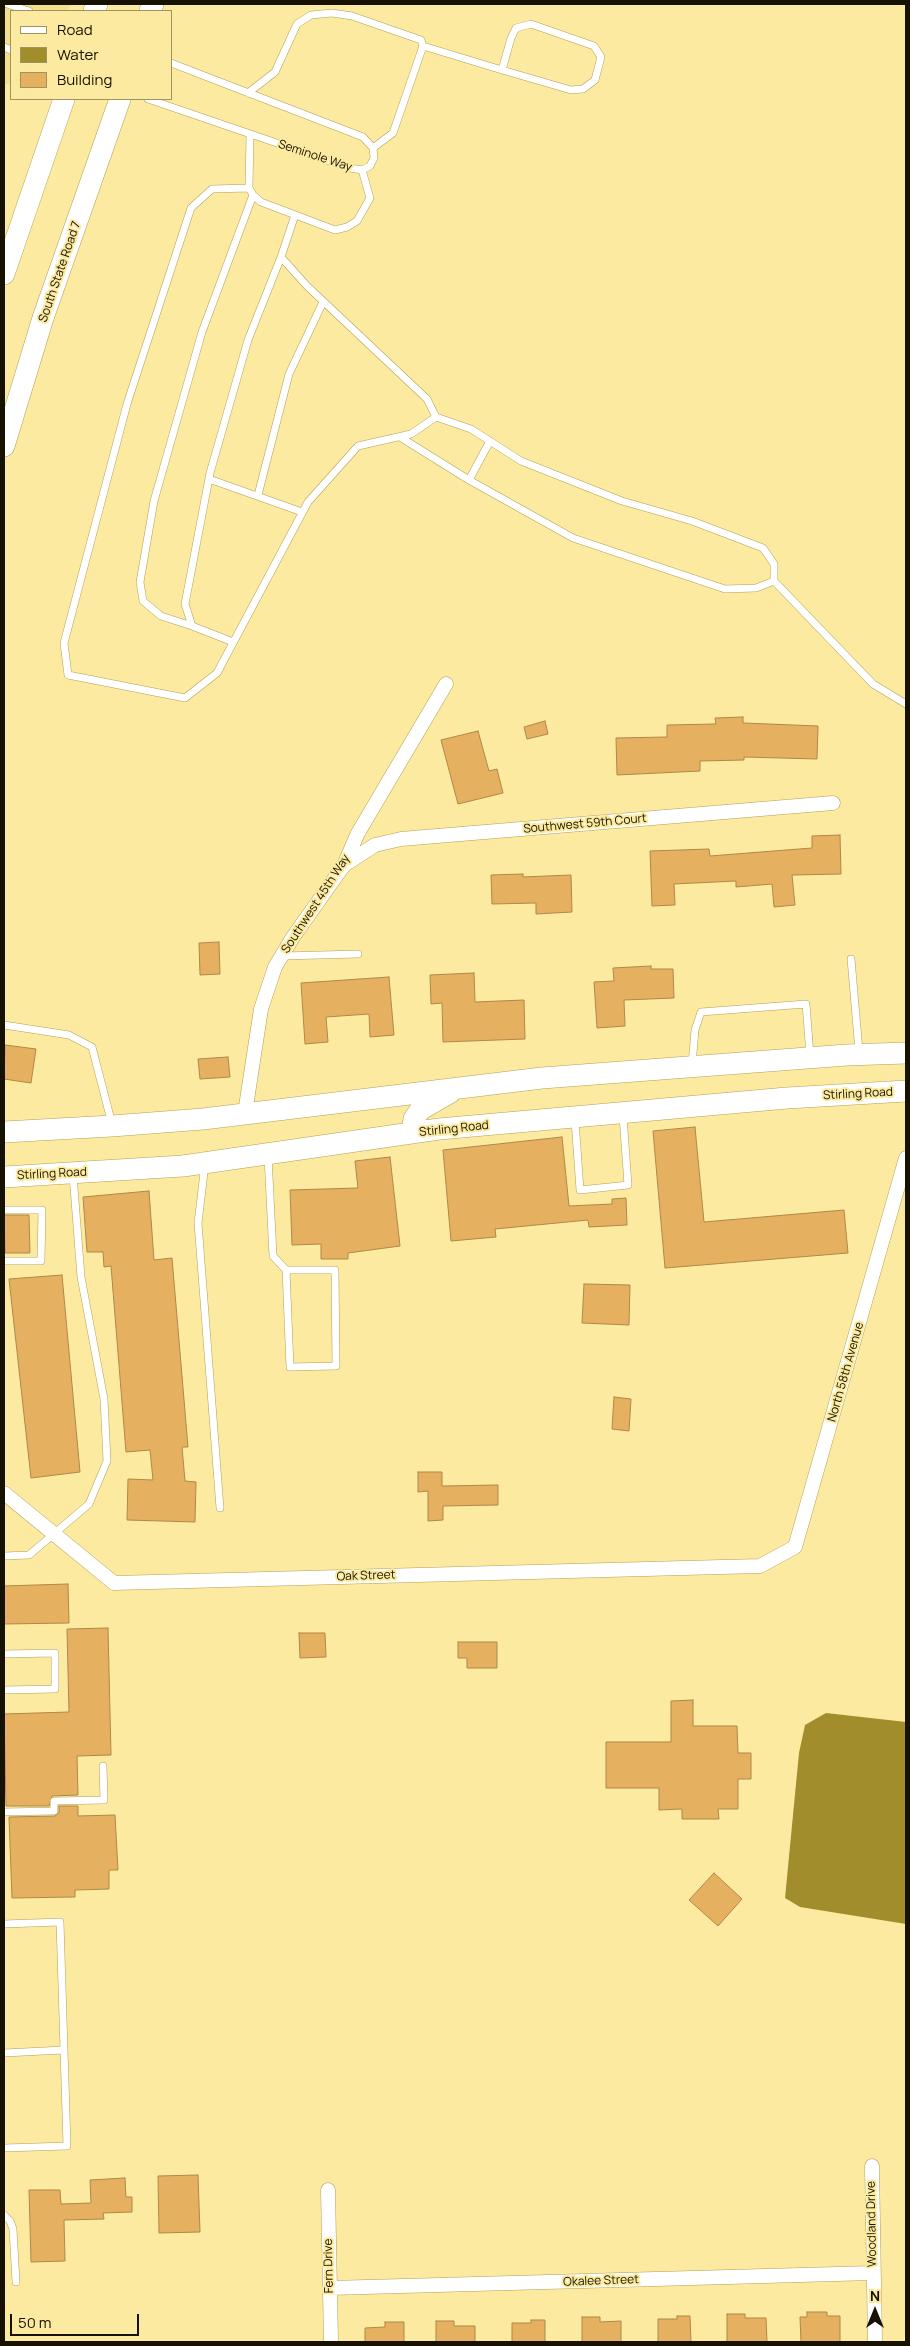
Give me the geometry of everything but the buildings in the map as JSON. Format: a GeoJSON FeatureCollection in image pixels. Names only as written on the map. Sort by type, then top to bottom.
{"type":"FeatureCollection","features":[{"type":"Feature","properties":{"kind":"main road"},"geometry":{"type":"LineString","coordinates":[[4,274],[64,100]]}},
{"type":"Feature","properties":{"kind":"main road","name":"South State Road 7"},"geometry":{"type":"LineString","coordinates":[[4,446],[43,318],[120,100]]}},
{"type":"Feature","properties":{"kind":"main road"},"geometry":{"type":"LineString","coordinates":[[4,1132],[204,1119],[559,1076],[810,1057],[906,1053]]}},
{"type":"Feature","properties":{"kind":"main road"},"geometry":{"type":"LineString","coordinates":[[412,1133],[414,1118],[420,1110],[459,1087]]}},
{"type":"Feature","properties":{"kind":"main road","name":"Stirling Road"},"geometry":{"type":"LineString","coordinates":[[4,1177],[183,1166],[412,1133],[787,1098],[906,1091]]}},
{"type":"Feature","properties":{"kind":"street","name":"Southwest 45th Way"},"geometry":{"type":"LineString","coordinates":[[245,1113],[261,1009],[275,967],[344,865],[358,834],[446,684]]}},
{"type":"Feature","properties":{"kind":"street","name":"Southwest 59th Court"},"geometry":{"type":"LineString","coordinates":[[344,865],[375,845],[401,840],[832,803]]}},
{"type":"Feature","properties":{"kind":"street","name":"North 58th Avenue"},"geometry":{"type":"LineString","coordinates":[[760,1566],[795,1547],[906,1158]]}},
{"type":"Feature","properties":{"kind":"street","name":"Oak Street"},"geometry":{"type":"LineString","coordinates":[[4,1493],[114,1583],[760,1566]]}},
{"type":"Feature","properties":{"kind":"street","name":"Woodland Drive"},"geometry":{"type":"LineString","coordinates":[[872,2166],[875,2342]]}},
{"type":"Feature","properties":{"kind":"street","name":"Fern Drive"},"geometry":{"type":"LineString","coordinates":[[328,2190],[331,2342]]}},
{"type":"Feature","properties":{"kind":"street","name":"Okalee Street"},"geometry":{"type":"LineString","coordinates":[[330,2288],[873,2273]]}},
{"type":"Feature","properties":{"kind":"lane"},"geometry":{"type":"LineString","coordinates":[[7,4],[26,10]]}},
{"type":"Feature","properties":{"kind":"lane"},"geometry":{"type":"LineString","coordinates":[[172,63],[248,93],[362,137],[373,148],[393,133],[423,46],[421,40],[352,16],[332,13],[311,15],[297,24],[275,72],[248,93]]}},
{"type":"Feature","properties":{"kind":"lane"},"geometry":{"type":"LineString","coordinates":[[423,46],[502,70],[572,90],[583,89],[595,80],[601,58],[594,46],[531,24],[516,28],[510,38],[502,70]]}},
{"type":"Feature","properties":{"kind":"lane","name":"Seminole Way"},"geometry":{"type":"LineString","coordinates":[[151,100],[350,168],[362,170],[370,166],[374,158],[373,148]]}},
{"type":"Feature","properties":{"kind":"lane"},"geometry":{"type":"LineString","coordinates":[[233,642],[160,616],[143,601],[140,582],[154,501],[202,332],[251,191],[250,134]]}},
{"type":"Feature","properties":{"kind":"lane"},"geometry":{"type":"LineString","coordinates":[[362,170],[370,198],[357,221],[347,227],[335,230],[260,202],[251,191],[212,189],[191,208],[127,404],[64,643],[68,675],[185,698],[217,673],[308,502],[358,446],[411,434],[436,417]]}},
{"type":"Feature","properties":{"kind":"lane"},"geometry":{"type":"LineString","coordinates":[[192,626],[185,604],[209,479],[248,340],[281,257],[295,215]]}},
{"type":"Feature","properties":{"kind":"lane"},"geometry":{"type":"LineString","coordinates":[[281,257],[323,302],[426,398],[436,417],[472,429],[521,461],[622,501],[692,521],[763,548],[774,564],[774,581],[873,684],[906,704]]}},
{"type":"Feature","properties":{"kind":"lane"},"geometry":{"type":"LineString","coordinates":[[258,495],[289,374],[323,302]]}},
{"type":"Feature","properties":{"kind":"lane"},"geometry":{"type":"LineString","coordinates":[[400,437],[469,480],[573,538],[725,589],[756,588],[774,581]]}},
{"type":"Feature","properties":{"kind":"lane"},"geometry":{"type":"LineString","coordinates":[[469,480],[490,441]]}},
{"type":"Feature","properties":{"kind":"lane"},"geometry":{"type":"LineString","coordinates":[[209,479],[302,512]]}},
{"type":"Feature","properties":{"kind":"lane"},"geometry":{"type":"LineString","coordinates":[[282,956],[358,954]]}},
{"type":"Feature","properties":{"kind":"lane"},"geometry":{"type":"LineString","coordinates":[[851,959],[859,1054]]}},
{"type":"Feature","properties":{"kind":"lane"},"geometry":{"type":"LineString","coordinates":[[692,1066],[695,1030],[701,1012],[806,1004],[810,1057]]}},
{"type":"Feature","properties":{"kind":"lane"},"geometry":{"type":"LineString","coordinates":[[4,1025],[69,1036],[92,1047],[112,1126]]}},
{"type":"Feature","properties":{"kind":"lane"},"geometry":{"type":"LineString","coordinates":[[575,1117],[580,1190],[628,1185],[622,1113]]}},
{"type":"Feature","properties":{"kind":"lane"},"geometry":{"type":"LineString","coordinates":[[268,1153],[273,1256],[286,1270],[290,1367],[336,1366],[335,1270],[286,1270]]}},
{"type":"Feature","properties":{"kind":"lane"},"geometry":{"type":"LineString","coordinates":[[205,1163],[198,1223],[220,1508]]}},
{"type":"Feature","properties":{"kind":"lane"},"geometry":{"type":"LineString","coordinates":[[4,1556],[29,1555],[52,1533],[89,1504],[107,1461],[104,1399],[81,1277],[73,1173]]}},
{"type":"Feature","properties":{"kind":"lane"},"geometry":{"type":"LineString","coordinates":[[4,1210],[42,1210],[41,1261],[4,1262]]}},
{"type":"Feature","properties":{"kind":"lane"},"geometry":{"type":"LineString","coordinates":[[4,1654],[55,1653],[56,1689],[4,1690]]}},
{"type":"Feature","properties":{"kind":"lane"},"geometry":{"type":"LineString","coordinates":[[4,1812],[54,1812],[54,1801],[104,1800],[103,1766]]}},
{"type":"Feature","properties":{"kind":"lane"},"geometry":{"type":"LineString","coordinates":[[4,1924],[60,1922],[67,2146],[4,2148]]}},
{"type":"Feature","properties":{"kind":"lane"},"geometry":{"type":"LineString","coordinates":[[4,2052],[64,2050]]}},
{"type":"Feature","properties":{"kind":"lane"},"geometry":{"type":"LineString","coordinates":[[4,2215],[10,2221],[13,2228],[16,2282]]}},
{"type":"Feature","properties":{"kind":"shaded area"},"geometry":{"type":"Polygon","coordinates":[[[4,4],[70,4],[68,10],[10,10],[10,83],[4,84],[4,4]]]}},
{"type":"Feature","properties":{"kind":"water"},"geometry":{"type":"Polygon","coordinates":[[[826,1713],[906,1722],[906,1924],[800,1907],[785,1898],[799,1753],[805,1725],[826,1713]]]}}]}
